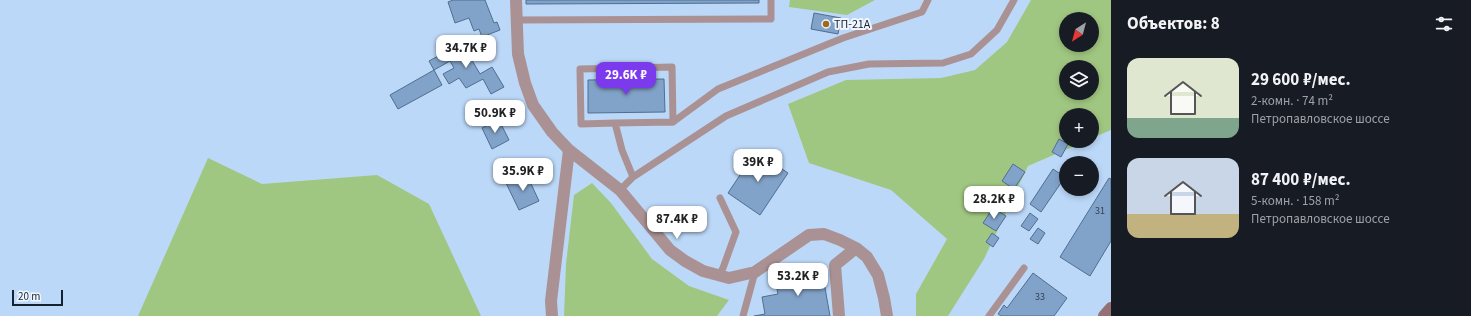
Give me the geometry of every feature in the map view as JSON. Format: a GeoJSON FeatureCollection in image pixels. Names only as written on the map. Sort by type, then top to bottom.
{"type":"FeatureCollection","features":[{"type":"Feature","properties":{"kind":"main road"},"geometry":{"type":"LineString","coordinates":[[1104,316],[1111,308]]}},
{"type":"Feature","properties":{"kind":"street"},"geometry":{"type":"LineString","coordinates":[[516,0],[518,54],[525,83],[533,106],[552,132],[569,150],[620,190],[670,250],[685,261],[703,271],[729,278],[755,272],[809,235],[824,234],[856,248],[868,257],[878,275],[887,316]]}},
{"type":"Feature","properties":{"kind":"street"},"geometry":{"type":"LineString","coordinates":[[552,316],[551,301],[569,150]]}},
{"type":"Feature","properties":{"kind":"street"},"geometry":{"type":"LineString","coordinates":[[839,316],[835,265],[856,248]]}},
{"type":"Feature","properties":{"kind":"lane"},"geometry":{"type":"LineString","coordinates":[[516,20],[771,19],[771,0]]}},
{"type":"Feature","properties":{"kind":"lane"},"geometry":{"type":"LineString","coordinates":[[673,122],[672,67],[580,69],[581,124],[673,122],[718,89],[844,38],[922,12],[928,0]]}},
{"type":"Feature","properties":{"kind":"lane"},"geometry":{"type":"LineString","coordinates":[[620,190],[633,177],[726,116],[828,72],[869,64],[944,63],[971,54],[997,30],[1014,0]]}},
{"type":"Feature","properties":{"kind":"lane"},"geometry":{"type":"LineString","coordinates":[[615,123],[622,150],[633,177]]}},
{"type":"Feature","properties":{"kind":"lane"},"geometry":{"type":"LineString","coordinates":[[719,275],[736,232],[720,198]]}},
{"type":"Feature","properties":{"kind":"lane"},"geometry":{"type":"LineString","coordinates":[[989,316],[1024,268]]}},
{"type":"Feature","properties":{"kind":"lane"},"geometry":{"type":"LineString","coordinates":[[743,316],[755,272]]}},
{"type":"Feature","properties":{"kind":"green space"},"geometry":{"type":"Polygon","coordinates":[[[790,0],[875,0],[847,15],[789,7],[790,0]]]}},
{"type":"Feature","properties":{"kind":"green space"},"geometry":{"type":"Polygon","coordinates":[[[1031,0],[1111,0],[1111,130],[1099,135],[1099,108],[1059,108],[1059,148],[1070,148],[1028,166],[984,259],[948,316],[916,316],[916,294],[947,239],[891,190],[809,163],[788,104],[846,80],[941,78],[975,70],[1007,42],[1031,0]]]}},
{"type":"Feature","properties":{"kind":"green space"},"geometry":{"type":"Polygon","coordinates":[[[208,158],[262,184],[377,175],[429,204],[481,316],[138,316],[208,158]]]}},
{"type":"Feature","properties":{"kind":"green space"},"geometry":{"type":"Polygon","coordinates":[[[592,183],[611,203],[652,259],[689,286],[729,300],[717,316],[564,316],[566,264],[574,195],[592,183]]]}},
{"type":"Feature","properties":{"kind":"building"},"geometry":{"type":"Polygon","coordinates":[[[453,0],[485,0],[494,23],[497,22],[500,30],[482,37],[479,29],[474,31],[469,18],[455,23],[448,2],[453,0]]]}},
{"type":"Feature","properties":{"kind":"building"},"geometry":{"type":"Polygon","coordinates":[[[526,0],[759,0],[759,3],[526,4],[526,0]]]}},
{"type":"Feature","properties":{"kind":"building","name":"ТП-21А"},"geometry":{"type":"Polygon","coordinates":[[[814,13],[841,18],[838,34],[811,29],[814,13]]]}},
{"type":"Feature","properties":{"kind":"building"},"geometry":{"type":"Polygon","coordinates":[[[462,43],[480,74],[492,67],[504,87],[491,94],[483,79],[466,88],[459,78],[449,84],[443,74],[454,68],[450,61],[434,70],[429,61],[462,43]]]}},
{"type":"Feature","properties":{"kind":"building"},"geometry":{"type":"Polygon","coordinates":[[[434,70],[442,85],[398,109],[390,95],[434,70]]]}},
{"type":"Feature","properties":{"kind":"building"},"geometry":{"type":"Polygon","coordinates":[[[664,79],[665,112],[588,113],[588,80],[664,79]]]}},
{"type":"Feature","properties":{"kind":"building"},"geometry":{"type":"Polygon","coordinates":[[[499,120],[509,140],[492,149],[482,128],[499,120]]]}},
{"type":"Feature","properties":{"kind":"building"},"geometry":{"type":"Polygon","coordinates":[[[1059,139],[1059,148],[1066,148],[1062,156],[1052,152],[1059,139]]]}},
{"type":"Feature","properties":{"kind":"building"},"geometry":{"type":"Polygon","coordinates":[[[756,151],[788,173],[760,215],[728,193],[756,151]]]}},
{"type":"Feature","properties":{"kind":"building"},"geometry":{"type":"Polygon","coordinates":[[[1013,164],[1025,172],[1014,189],[1002,181],[1013,164]]]}},
{"type":"Feature","properties":{"kind":"building"},"geometry":{"type":"Polygon","coordinates":[[[1053,169],[1059,173],[1059,186],[1041,212],[1030,204],[1053,169]]]}},
{"type":"Feature","properties":{"kind":"building"},"geometry":{"type":"Polygon","coordinates":[[[526,173],[539,201],[519,210],[506,183],[526,173]]]}},
{"type":"Feature","properties":{"kind":"building"},"geometry":{"type":"Polygon","coordinates":[[[1109,178],[1111,179],[1111,241],[1090,276],[1060,257],[1109,178]]]}},
{"type":"Feature","properties":{"kind":"building"},"geometry":{"type":"Polygon","coordinates":[[[993,208],[1006,216],[996,231],[983,223],[993,208]]]}},
{"type":"Feature","properties":{"kind":"building"},"geometry":{"type":"Polygon","coordinates":[[[1030,213],[1038,219],[1029,231],[1021,226],[1030,213]]]}},
{"type":"Feature","properties":{"kind":"building"},"geometry":{"type":"Polygon","coordinates":[[[1038,228],[1045,233],[1038,244],[1030,239],[1038,228]]]}},
{"type":"Feature","properties":{"kind":"building"},"geometry":{"type":"Polygon","coordinates":[[[992,233],[999,238],[993,247],[986,242],[992,233]]]}},
{"type":"Feature","properties":{"kind":"building"},"geometry":{"type":"Polygon","coordinates":[[[822,271],[830,316],[754,316],[765,314],[762,297],[778,294],[775,279],[822,271]]]}},
{"type":"Feature","properties":{"kind":"building"},"geometry":{"type":"Polygon","coordinates":[[[1033,273],[1067,298],[1054,316],[1001,316],[998,314],[1004,305],[1007,308],[1033,273]]]}},
{"type":"Feature","properties":{"kind":"place","name":"ТП-21А"},"geometry":{"type":"Point","coordinates":[826,24]}}]}
